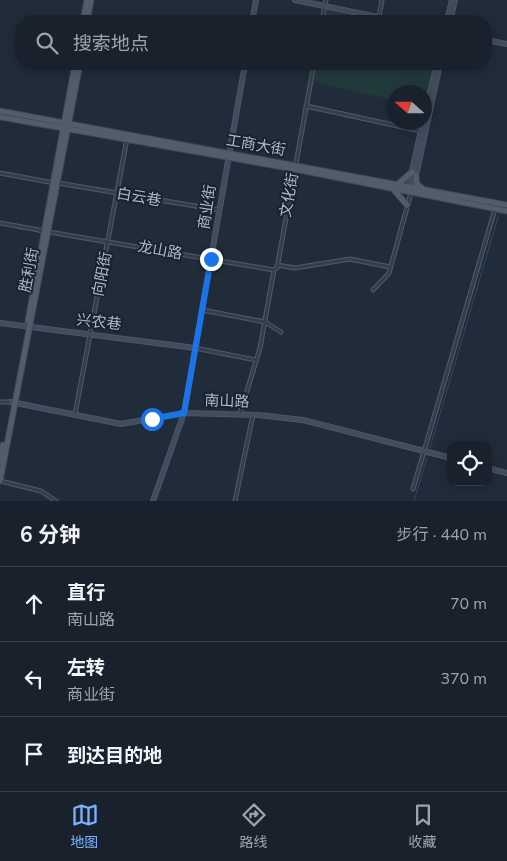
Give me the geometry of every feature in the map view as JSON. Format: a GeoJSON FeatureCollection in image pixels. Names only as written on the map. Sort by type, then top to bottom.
{"type":"FeatureCollection","features":[{"type":"Feature","properties":{"kind":"main road"},"geometry":{"type":"LineString","coordinates":[[85,15],[89,0]]}},
{"type":"Feature","properties":{"kind":"main road"},"geometry":{"type":"LineString","coordinates":[[88,15],[89,0]]}},
{"type":"Feature","properties":{"kind":"main road","name":"胜利街"},"geometry":{"type":"LineString","coordinates":[[0,461],[29,327],[66,129],[74,70]]}},
{"type":"Feature","properties":{"kind":"main road","name":"胜利街"},"geometry":{"type":"LineString","coordinates":[[67,123],[79,70]]}},
{"type":"Feature","properties":{"kind":"main road","name":"工商大街"},"geometry":{"type":"LineString","coordinates":[[0,111],[67,123],[127,137]]}},
{"type":"Feature","properties":{"kind":"main road","name":"工商大街"},"geometry":{"type":"LineString","coordinates":[[0,117],[66,129],[127,137],[397,185],[410,190],[507,211]]}},
{"type":"Feature","properties":{"kind":"main road","name":"工商大街"},"geometry":{"type":"LineString","coordinates":[[294,167],[390,188],[426,191],[507,205]]}},
{"type":"Feature","properties":{"kind":"main road"},"geometry":{"type":"LineString","coordinates":[[397,185],[414,174],[418,186],[426,191]]}},
{"type":"Feature","properties":{"kind":"main road"},"geometry":{"type":"LineString","coordinates":[[390,188],[407,205]]}},
{"type":"Feature","properties":{"kind":"main road","name":"胜利街"},"geometry":{"type":"LineString","coordinates":[[0,481],[13,402]]}},
{"type":"Feature","properties":{"kind":"street"},"geometry":{"type":"LineString","coordinates":[[253,15],[256,0]]}},
{"type":"Feature","properties":{"kind":"street"},"geometry":{"type":"LineString","coordinates":[[295,0],[369,15]]}},
{"type":"Feature","properties":{"kind":"street"},"geometry":{"type":"LineString","coordinates":[[323,15],[326,0]]}},
{"type":"Feature","properties":{"kind":"street"},"geometry":{"type":"LineString","coordinates":[[379,15],[382,0]]}},
{"type":"Feature","properties":{"kind":"street"},"geometry":{"type":"LineString","coordinates":[[449,15],[453,0]]}},
{"type":"Feature","properties":{"kind":"street"},"geometry":{"type":"LineString","coordinates":[[492,41],[507,44]]}},
{"type":"Feature","properties":{"kind":"street","name":"商业街"},"geometry":{"type":"LineString","coordinates":[[153,501],[184,413],[244,70]]}},
{"type":"Feature","properties":{"kind":"street","name":"文化街"},"geometry":{"type":"LineString","coordinates":[[240,414],[265,322],[313,70]]}},
{"type":"Feature","properties":{"kind":"street"},"geometry":{"type":"LineString","coordinates":[[432,87],[436,70]]}},
{"type":"Feature","properties":{"kind":"street"},"geometry":{"type":"LineString","coordinates":[[372,290],[389,273],[407,205],[437,70]]}},
{"type":"Feature","properties":{"kind":"street"},"geometry":{"type":"LineString","coordinates":[[306,106],[387,123]]}},
{"type":"Feature","properties":{"kind":"street"},"geometry":{"type":"LineString","coordinates":[[414,174],[421,130]]}},
{"type":"Feature","properties":{"kind":"street","name":"向阳街"},"geometry":{"type":"LineString","coordinates":[[75,414],[127,137]]}},
{"type":"Feature","properties":{"kind":"street","name":"白云巷"},"geometry":{"type":"LineString","coordinates":[[0,173],[219,210]]}},
{"type":"Feature","properties":{"kind":"street"},"geometry":{"type":"LineString","coordinates":[[413,489],[495,208]]}},
{"type":"Feature","properties":{"kind":"street","name":"龙山路"},"geometry":{"type":"LineString","coordinates":[[0,223],[211,259],[276,268],[295,268],[350,259],[390,267]]}},
{"type":"Feature","properties":{"kind":"street"},"geometry":{"type":"LineString","coordinates":[[202,310],[265,322],[281,332]]}},
{"type":"Feature","properties":{"kind":"street","name":"兴农巷"},"geometry":{"type":"LineString","coordinates":[[0,323],[195,348]]}},
{"type":"Feature","properties":{"kind":"street"},"geometry":{"type":"LineString","coordinates":[[195,348],[256,360]]}},
{"type":"Feature","properties":{"kind":"street","name":"南山路"},"geometry":{"type":"LineString","coordinates":[[0,402],[13,402],[129,424],[184,413],[240,414],[310,422],[447,457]]}},
{"type":"Feature","properties":{"kind":"street"},"geometry":{"type":"LineString","coordinates":[[235,501],[253,415]]}},
{"type":"Feature","properties":{"kind":"street"},"geometry":{"type":"LineString","coordinates":[[492,469],[507,473]]}},
{"type":"Feature","properties":{"kind":"street"},"geometry":{"type":"LineString","coordinates":[[0,481],[41,491],[56,501]]}},
{"type":"Feature","properties":{"kind":"green space"},"geometry":{"type":"Polygon","coordinates":[[[326,10],[351,15],[325,15],[326,10]]]}},
{"type":"Feature","properties":{"kind":"green space"},"geometry":{"type":"Polygon","coordinates":[[[316,70],[433,70],[430,85],[387,85],[387,98],[314,82],[316,70]]]}},
{"type":"Feature","properties":{"kind":"waterway"},"geometry":{"type":"LineString","coordinates":[[430,448],[498,217]]}},
{"type":"Feature","properties":{"kind":"waterway"},"geometry":{"type":"LineString","coordinates":[[414,501],[427,458]]}},
{"type":"Feature","properties":{"kind":"route"},"geometry":{"type":"LineString","coordinates":[[152,419],[184,413],[211,259]]}}]}
